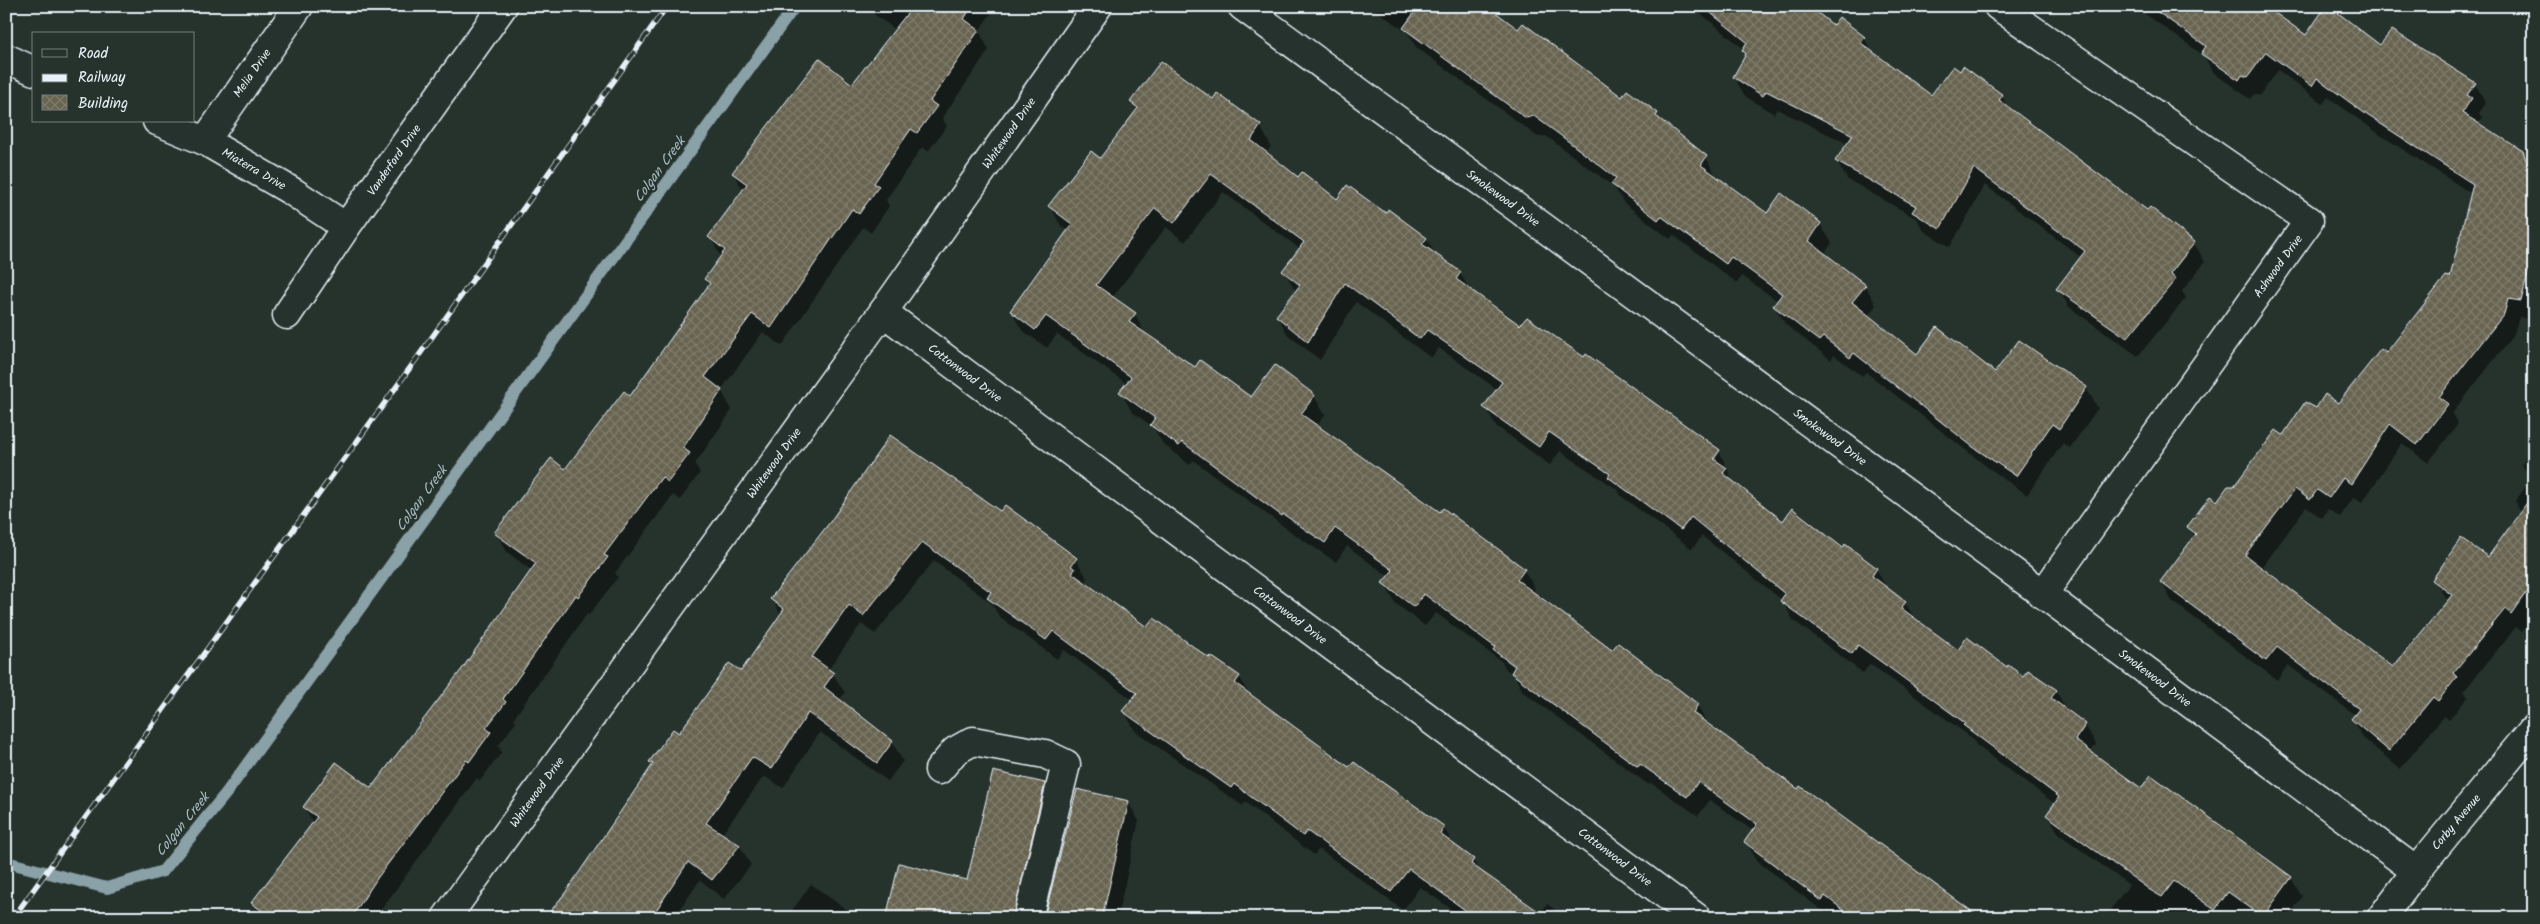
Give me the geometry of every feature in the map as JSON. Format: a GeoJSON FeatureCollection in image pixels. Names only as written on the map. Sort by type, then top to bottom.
{"type":"FeatureCollection","features":[{"type":"Feature","properties":{"kind":"street","name":"Melia Drive"},"geometry":{"type":"LineString","coordinates":[[205,140],[299,6]]}},
{"type":"Feature","properties":{"kind":"street","name":"Vanderford Drive"},"geometry":{"type":"LineString","coordinates":[[286,315],[503,6]]}},
{"type":"Feature","properties":{"kind":"street","name":"Whitewood Drive"},"geometry":{"type":"LineString","coordinates":[[446,918],[883,312],[1098,6]]}},
{"type":"Feature","properties":{"kind":"street","name":"Smokewood Drive"},"geometry":{"type":"LineString","coordinates":[[1242,6],[2043,594],[2416,871]]}},
{"type":"Feature","properties":{"kind":"street","name":"Ashwood Drive"},"geometry":{"type":"LineString","coordinates":[[1998,6],[2309,221],[2043,594]]}},
{"type":"Feature","properties":{"kind":"street"},"geometry":{"type":"LineString","coordinates":[[6,58],[32,70]]}},
{"type":"Feature","properties":{"kind":"street","name":"Miaterra Drive"},"geometry":{"type":"LineString","coordinates":[[159,122],[205,140],[293,192],[346,227]]}},
{"type":"Feature","properties":{"kind":"street","name":"Cottonwood Drive"},"geometry":{"type":"LineString","coordinates":[[883,312],[1697,918]]}},
{"type":"Feature","properties":{"kind":"street","name":"Corby Avenue"},"geometry":{"type":"LineString","coordinates":[[2380,918],[2416,871],[2534,728]]}},
{"type":"Feature","properties":{"kind":"street"},"geometry":{"type":"LineString","coordinates":[[939,770],[955,751],[973,741],[1045,754],[1066,764],[1028,918]]}},
{"type":"Feature","properties":{"kind":"building"},"geometry":{"type":"Polygon","coordinates":[[[913,6],[972,6],[964,19],[979,30],[930,101],[937,106],[917,133],[911,129],[874,183],[879,186],[859,214],[852,209],[771,328],[752,314],[705,377],[722,390],[683,448],[690,453],[668,482],[662,477],[604,555],[608,557],[578,597],[576,595],[503,699],[506,702],[486,728],[491,732],[469,762],[466,760],[378,877],[351,918],[272,918],[251,903],[317,817],[303,807],[336,762],[371,788],[462,669],[536,563],[494,533],[551,458],[565,469],[624,391],[630,396],[710,283],[704,279],[725,250],[708,237],[747,184],[732,173],[819,58],[852,84],[913,6]]]}},
{"type":"Feature","properties":{"kind":"building"},"geometry":{"type":"Polygon","coordinates":[[[1419,6],[1487,6],[1518,29],[1523,23],[1622,97],[1627,90],[1658,113],[1656,116],[1707,156],[1701,165],[1767,213],[1781,193],[1821,223],[1809,241],[1866,285],[1852,302],[1917,354],[1937,327],[1995,372],[2019,340],[2087,387],[2059,429],[2052,424],[2016,476],[1973,447],[1854,353],[1850,358],[1823,337],[1819,341],[1773,306],[1782,294],[1731,257],[1726,264],[1661,216],[1658,220],[1611,184],[1616,178],[1560,135],[1534,116],[1526,118],[1403,28],[1419,6]]]}},
{"type":"Feature","properties":{"kind":"building"},"geometry":{"type":"Polygon","coordinates":[[[1702,6],[1809,6],[1833,25],[1839,17],[1865,37],[1861,43],[1931,95],[1953,66],[1960,71],[1963,66],[2003,95],[1999,100],[2147,210],[2150,207],[2195,242],[2170,274],[2176,279],[2127,338],[2056,289],[2085,251],[1974,168],[1940,229],[1912,212],[1916,206],[1835,161],[1853,135],[1766,91],[1763,96],[1733,77],[1746,54],[1742,50],[1747,42],[1702,6]]]}},
{"type":"Feature","properties":{"kind":"building"},"geometry":{"type":"Polygon","coordinates":[[[2149,6],[2265,6],[2306,35],[2326,6],[2329,6],[2380,45],[2392,30],[2476,83],[2467,95],[2472,98],[2462,113],[2523,151],[2534,183],[2534,250],[2521,301],[2508,299],[2504,314],[2439,397],[2448,404],[2417,445],[2390,424],[2351,484],[2343,478],[2329,498],[2317,490],[2310,500],[2295,489],[2245,555],[2393,667],[2452,595],[2432,580],[2461,538],[2488,557],[2534,493],[2534,581],[2511,614],[2505,609],[2453,673],[2457,677],[2438,701],[2433,697],[2389,751],[2351,719],[2359,709],[2277,647],[2266,661],[2160,582],[2196,534],[2187,527],[2210,496],[2217,501],[2228,486],[2234,486],[2276,430],[2283,435],[2305,402],[2316,408],[2325,394],[2338,403],[2381,349],[2386,353],[2446,276],[2450,277],[2473,184],[2367,115],[2317,78],[2312,86],[2266,52],[2248,77],[2242,75],[2239,80],[2201,54],[2206,46],[2149,6]]]}},
{"type":"Feature","properties":{"kind":"building"},"geometry":{"type":"Polygon","coordinates":[[[1161,61],[1213,99],[1217,93],[1261,125],[1251,140],[1298,177],[1302,172],[1337,199],[1347,185],[1386,213],[1388,209],[1427,238],[1422,244],[1461,272],[1456,279],[1520,325],[1527,317],[1584,357],[1586,354],[1720,450],[1714,459],[1727,468],[1723,473],[1783,521],[1792,508],[1843,548],[1845,544],[1877,568],[1872,576],[1906,602],[1901,608],[1958,650],[1967,637],[2007,667],[2008,665],[2023,676],[2028,670],[2057,690],[2051,698],[2086,724],[2075,740],[2141,788],[2151,775],[2292,877],[2263,917],[2228,892],[2215,910],[2174,881],[2162,897],[2150,890],[2046,815],[2059,797],[1963,725],[1965,723],[1858,645],[1852,654],[1780,601],[1785,594],[1691,517],[1681,530],[1608,477],[1610,474],[1549,432],[1539,447],[1483,407],[1502,382],[1427,330],[1420,339],[1345,283],[1308,342],[1276,316],[1300,285],[1282,271],[1304,242],[1211,174],[1174,223],[1155,208],[1096,285],[1136,313],[1129,322],[1195,367],[1200,360],[1251,397],[1275,365],[1315,395],[1301,414],[1440,512],[1443,508],[1525,569],[1517,580],[1612,650],[1618,643],[1698,704],[1693,713],[1798,789],[1800,786],[1981,918],[1854,918],[1825,896],[1822,901],[1744,842],[1757,824],[1698,782],[1687,797],[1640,764],[1638,767],[1511,673],[1515,666],[1493,650],[1495,647],[1424,594],[1414,607],[1382,583],[1393,570],[1335,528],[1325,543],[1283,514],[1282,516],[1182,442],[1179,446],[1150,425],[1155,418],[1119,392],[1131,377],[1046,316],[1035,330],[1010,311],[1072,224],[1048,206],[1091,151],[1100,158],[1138,108],[1130,102],[1161,61]]]}},
{"type":"Feature","properties":{"kind":"building"},"geometry":{"type":"Polygon","coordinates":[[[890,435],[1000,511],[1005,505],[1077,558],[1071,566],[1075,569],[1072,573],[1147,627],[1154,618],[1209,658],[1211,656],[1240,676],[1235,683],[1349,767],[1354,762],[1445,827],[1440,834],[1474,859],[1471,864],[1548,918],[1476,918],[1409,869],[1391,892],[1307,831],[1303,836],[1234,784],[1231,788],[1122,711],[1137,693],[1053,631],[1046,640],[987,598],[991,592],[922,542],[863,616],[849,605],[812,657],[834,673],[824,687],[893,741],[877,763],[808,713],[772,769],[752,757],[706,823],[740,845],[712,880],[688,862],[651,918],[545,918],[565,893],[653,764],[649,762],[673,729],[679,733],[729,663],[741,671],[784,609],[770,599],[830,522],[890,435]]]}},
{"type":"Feature","properties":{"kind":"building"},"geometry":{"type":"Polygon","coordinates":[[[993,771],[1045,783],[1013,918],[886,918],[899,863],[967,880],[993,771]]]}},
{"type":"Feature","properties":{"kind":"building"},"geometry":{"type":"Polygon","coordinates":[[[1077,789],[1129,801],[1102,918],[1044,918],[1077,789]]]}},
{"type":"Feature","properties":{"kind":"waterway","name":"Colgan Creek"},"geometry":{"type":"LineString","coordinates":[[6,862],[107,888],[163,871],[227,792],[795,6]]}},
{"type":"Feature","properties":{"kind":"railway"},"geometry":{"type":"LineString","coordinates":[[13,918],[420,354],[667,6]]}}]}
